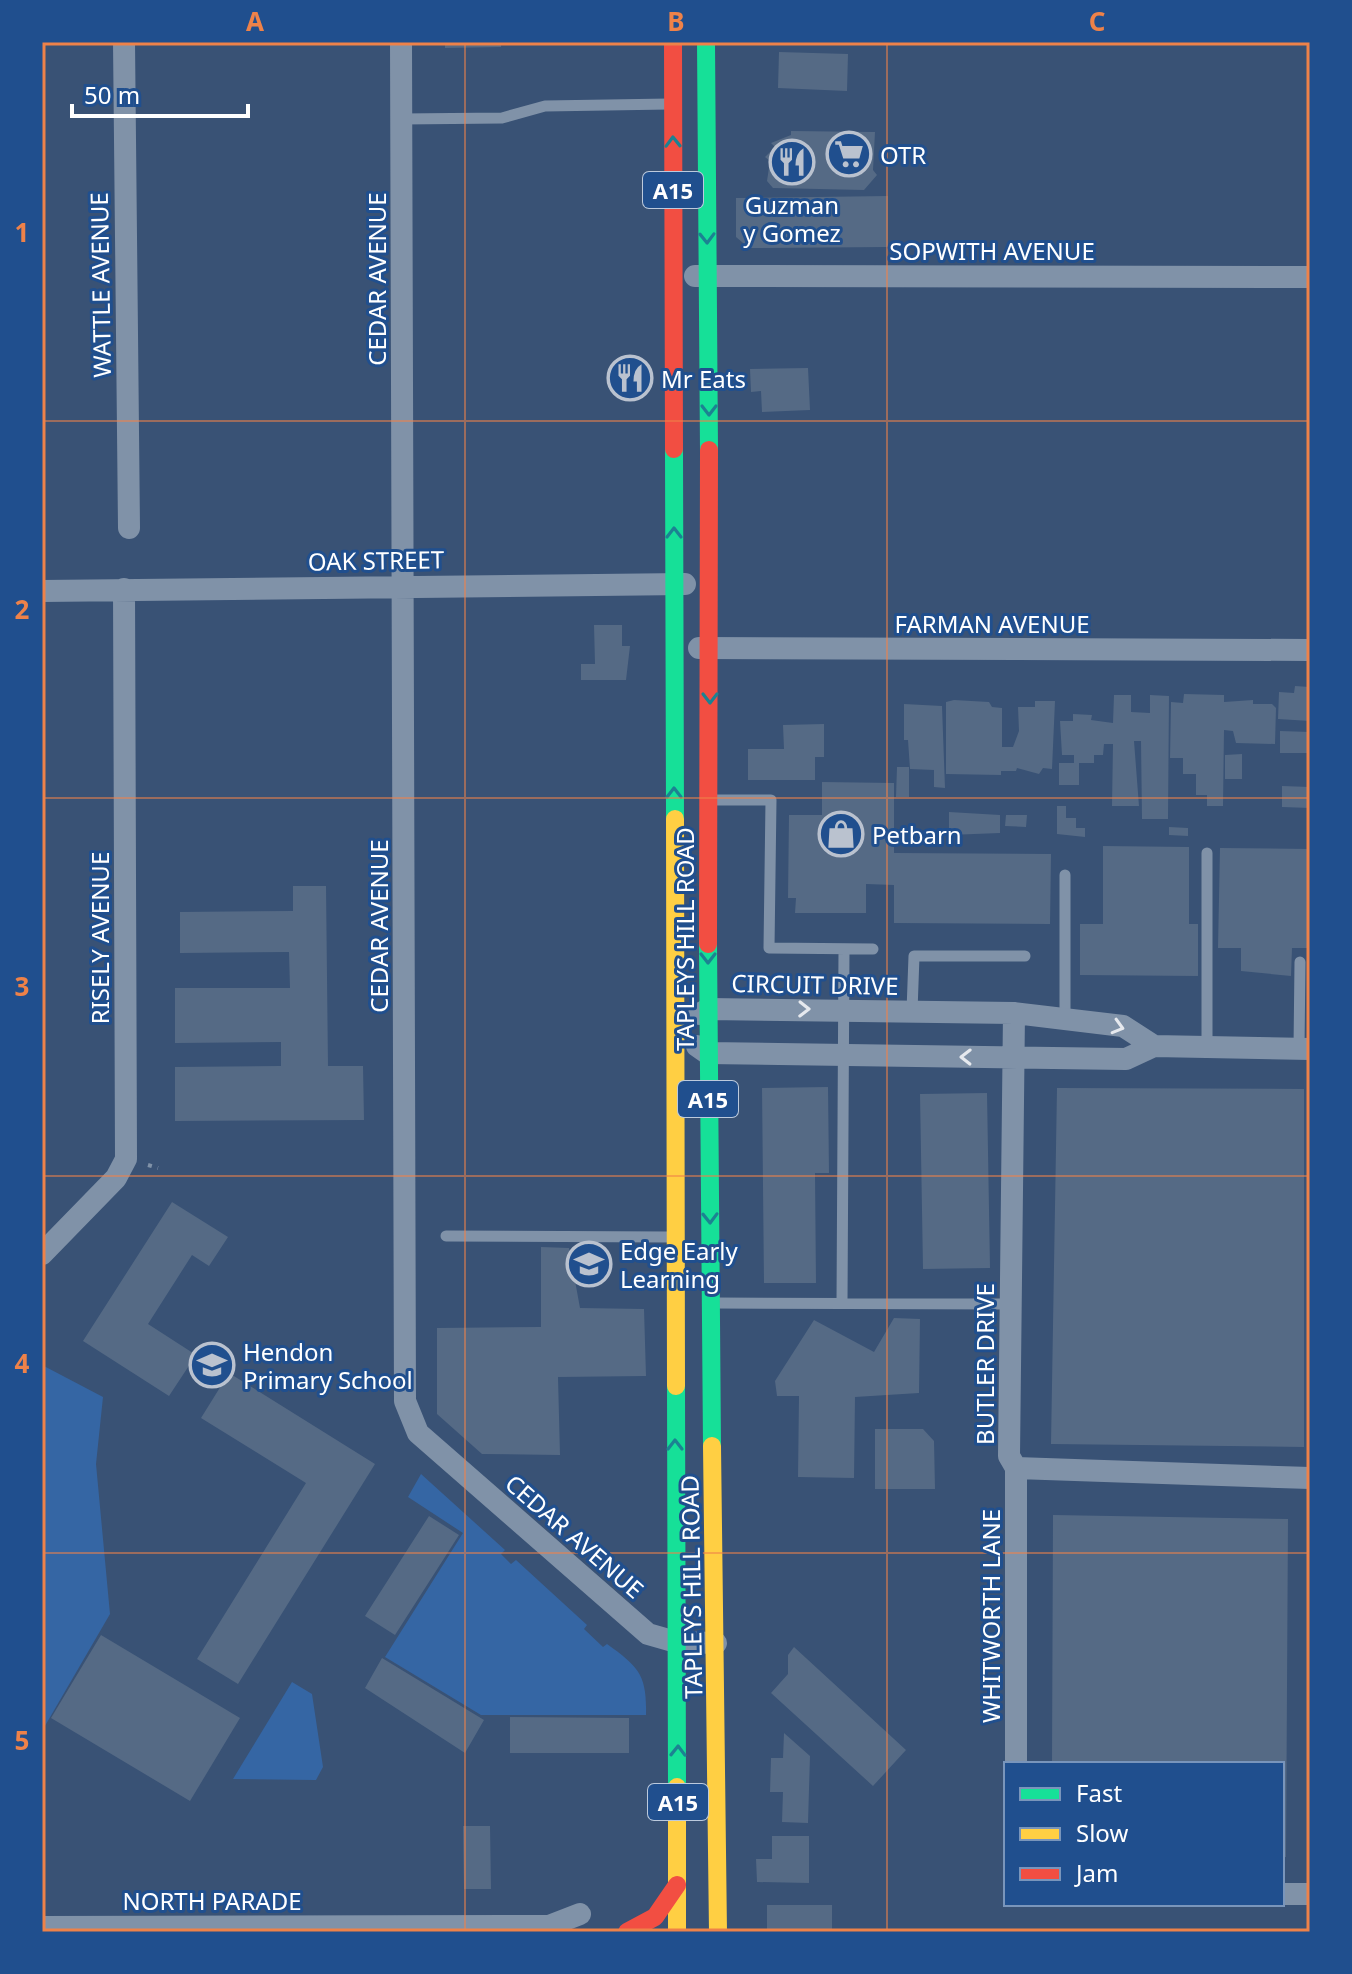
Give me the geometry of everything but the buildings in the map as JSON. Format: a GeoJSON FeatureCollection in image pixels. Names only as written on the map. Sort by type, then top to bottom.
{"type":"FeatureCollection","features":[{"type":"Feature","properties":{"kind":"main road","name":"TAPLEYS HILL ROAD"},"geometry":{"type":"LineString","coordinates":[[673,42],[689,104],[708,276],[710,648],[707,1053],[718,1932]]}},
{"type":"Feature","properties":{"kind":"main road","name":"TAPLEYS HILL ROAD"},"geometry":{"type":"LineString","coordinates":[[677,1932],[674,276],[689,104],[706,42]]}},
{"type":"Feature","properties":{"kind":"main road"},"geometry":{"type":"LineString","coordinates":[[627,1932],[655,1917],[677,1885]]}},
{"type":"Feature","properties":{"kind":"street","name":"WATTLE AVENUE"},"geometry":{"type":"LineString","coordinates":[[124,42],[129,528]]}},
{"type":"Feature","properties":{"kind":"street","name":"CEDAR AVENUE"},"geometry":{"type":"LineString","coordinates":[[401,42],[403,1380],[407,1411],[418,1433],[648,1634],[676,1642],[716,1643]]}},
{"type":"Feature","properties":{"kind":"street","name":"SOPWITH AVENUE"},"geometry":{"type":"LineString","coordinates":[[674,276],[1310,277]]}},
{"type":"Feature","properties":{"kind":"street","name":"OAK STREET"},"geometry":{"type":"LineString","coordinates":[[42,591],[710,584]]}},
{"type":"Feature","properties":{"kind":"street","name":"RISELY AVENUE"},"geometry":{"type":"LineString","coordinates":[[42,1254],[116,1178],[126,1159],[124,589]]}},
{"type":"Feature","properties":{"kind":"street","name":"FARMAN AVENUE"},"geometry":{"type":"LineString","coordinates":[[673,649],[1310,650]]}},
{"type":"Feature","properties":{"kind":"street","name":"CIRCUIT DRIVE"},"geometry":{"type":"LineString","coordinates":[[676,1030],[708,1009],[1014,1013],[1123,1026],[1154,1046]]}},
{"type":"Feature","properties":{"kind":"street","name":"BUTLER DRIVE"},"geometry":{"type":"LineString","coordinates":[[1014,1013],[1009,1456],[1016,1468],[1310,1478]]}},
{"type":"Feature","properties":{"kind":"street"},"geometry":{"type":"LineString","coordinates":[[676,1030],[707,1053]]}},
{"type":"Feature","properties":{"kind":"street","name":"CIRCUIT DRIVE"},"geometry":{"type":"LineString","coordinates":[[707,1053],[1126,1059],[1154,1046],[1304,1048]]}},
{"type":"Feature","properties":{"kind":"street","name":"WHITWORTH LANE"},"geometry":{"type":"LineString","coordinates":[[1016,1468],[1016,1762]]}},
{"type":"Feature","properties":{"kind":"street"},"geometry":{"type":"LineString","coordinates":[[1284,1894],[1310,1894]]}},
{"type":"Feature","properties":{"kind":"street","name":"NORTH PARADE"},"geometry":{"type":"LineString","coordinates":[[42,1927],[385,1929],[549,1926],[580,1914]]}},
{"type":"Feature","properties":{"kind":"lane"},"geometry":{"type":"LineString","coordinates":[[402,119],[502,118],[545,106],[689,104]]}},
{"type":"Feature","properties":{"kind":"lane"},"geometry":{"type":"LineString","coordinates":[[709,800],[771,800],[769,948],[873,949]]}},
{"type":"Feature","properties":{"kind":"lane"},"geometry":{"type":"LineString","coordinates":[[1207,853],[1207,1047]]}},
{"type":"Feature","properties":{"kind":"lane"},"geometry":{"type":"LineString","coordinates":[[1065,875],[1065,1019]]}},
{"type":"Feature","properties":{"kind":"lane"},"geometry":{"type":"LineString","coordinates":[[842,1303],[844,949]]}},
{"type":"Feature","properties":{"kind":"lane"},"geometry":{"type":"LineString","coordinates":[[912,1011],[914,956],[1025,956]]}},
{"type":"Feature","properties":{"kind":"lane"},"geometry":{"type":"LineString","coordinates":[[1300,962],[1304,1048]]}},
{"type":"Feature","properties":{"kind":"lane"},"geometry":{"type":"LineString","coordinates":[[446,1236],[675,1237]]}},
{"type":"Feature","properties":{"kind":"lane"},"geometry":{"type":"LineString","coordinates":[[711,1303],[1011,1304]]}},
{"type":"Feature","properties":{"kind":"shaded area"},"geometry":{"type":"Polygon","coordinates":[[[42,1365],[103,1397],[96,1464],[110,1614],[42,1731],[42,1365]]]}},
{"type":"Feature","properties":{"kind":"shaded area"},"geometry":{"type":"Polygon","coordinates":[[[421,1474],[505,1550],[501,1554],[511,1564],[516,1560],[587,1625],[584,1629],[603,1647],[607,1644],[634,1666],[643,1681],[646,1715],[481,1715],[385,1657],[463,1533],[408,1497],[421,1474]]]}},
{"type":"Feature","properties":{"kind":"shaded area"},"geometry":{"type":"Polygon","coordinates":[[[292,1682],[312,1694],[323,1767],[316,1780],[233,1779],[292,1682]]]}},
{"type":"Feature","properties":{"kind":"traffic: fast"},"geometry":{"type":"LineString","coordinates":[[706,42],[709,450]]}},
{"type":"Feature","properties":{"kind":"traffic: fast"},"geometry":{"type":"LineString","coordinates":[[674,449],[675,819]]}},
{"type":"Feature","properties":{"kind":"traffic: fast"},"geometry":{"type":"LineString","coordinates":[[708,944],[712,1446]]}},
{"type":"Feature","properties":{"kind":"traffic: fast"},"geometry":{"type":"LineString","coordinates":[[676,1386],[677,1787]]}},
{"type":"Feature","properties":{"kind":"traffic: slow"},"geometry":{"type":"LineString","coordinates":[[675,819],[676,1386]]}},
{"type":"Feature","properties":{"kind":"traffic: slow"},"geometry":{"type":"LineString","coordinates":[[712,1446],[718,1932]]}},
{"type":"Feature","properties":{"kind":"traffic: slow"},"geometry":{"type":"LineString","coordinates":[[677,1787],[677,1932]]}},
{"type":"Feature","properties":{"kind":"traffic: jam"},"geometry":{"type":"LineString","coordinates":[[673,42],[674,449]]}},
{"type":"Feature","properties":{"kind":"traffic: jam"},"geometry":{"type":"LineString","coordinates":[[708,944],[709,450]]}},
{"type":"Feature","properties":{"kind":"traffic: jam"},"geometry":{"type":"LineString","coordinates":[[627,1932],[655,1917],[677,1885]]}},
{"type":"Feature","properties":{"kind":"place","name":"OTR"},"geometry":{"type":"Point","coordinates":[849,154]}},
{"type":"Feature","properties":{"kind":"place","name":"Guzman y Gomez"},"geometry":{"type":"Point","coordinates":[792,162]}},
{"type":"Feature","properties":{"kind":"place","name":"Mr Eats"},"geometry":{"type":"Point","coordinates":[630,378]}},
{"type":"Feature","properties":{"kind":"place","name":"Petbarn"},"geometry":{"type":"Point","coordinates":[841,834]}},
{"type":"Feature","properties":{"kind":"place","name":"Edge Early Learning"},"geometry":{"type":"Point","coordinates":[589,1264]}},
{"type":"Feature","properties":{"kind":"place","name":"Hendon Primary School"},"geometry":{"type":"Point","coordinates":[212,1365]}}]}
